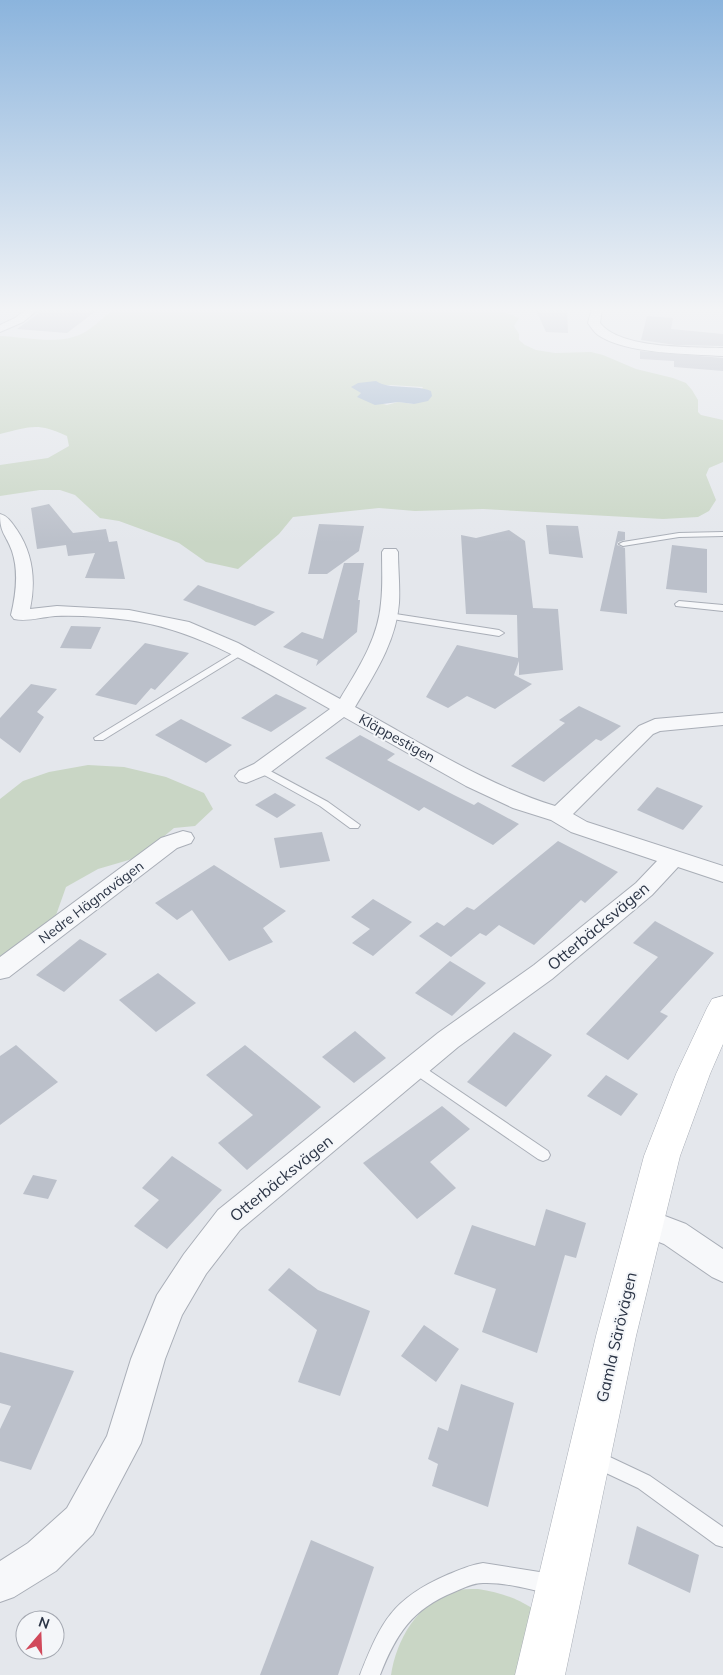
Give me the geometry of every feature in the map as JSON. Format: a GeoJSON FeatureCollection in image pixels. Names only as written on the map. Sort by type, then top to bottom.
{"type":"FeatureCollection","features":[{"type":"Feature","properties":{"kind":"street","name":"Kläppestigen"},"geometry":{"type":"LineString","coordinates":[[0,519],[17,542],[21,552],[26,590],[20,615],[57,612],[129,615],[183,626],[240,652],[474,781],[521,803],[559,815],[579,827],[723,874]]}},
{"type":"Feature","properties":{"kind":"street"},"geometry":{"type":"LineString","coordinates":[[254,772],[344,708],[379,647],[389,616],[390,552]]}},
{"type":"Feature","properties":{"kind":"street"},"geometry":{"type":"LineString","coordinates":[[559,815],[646,730],[655,725],[723,719]]}},
{"type":"Feature","properties":{"kind":"street","name":"Nedre Hägnavägen"},"geometry":{"type":"LineString","coordinates":[[0,970],[169,843],[183,838]]}},
{"type":"Feature","properties":{"kind":"street","name":"Otterbäcksvägen"},"geometry":{"type":"LineString","coordinates":[[0,1583],[42,1557],[80,1521],[123,1443],[148,1359],[169,1306],[215,1236],[243,1207],[360,1114],[448,1040],[543,972],[644,888],[674,857]]}},
{"type":"Feature","properties":{"kind":"street","name":"Gamla Särövägen"},"geometry":{"type":"LineString","coordinates":[[540,1675],[644,1222],[662,1156],[693,1074],[723,1008]]}},
{"type":"Feature","properties":{"kind":"street"},"geometry":{"type":"LineString","coordinates":[[644,1222],[675,1234],[723,1267]]}},
{"type":"Feature","properties":{"kind":"lane"},"geometry":{"type":"LineString","coordinates":[[622,544],[679,535],[723,534]]}},
{"type":"Feature","properties":{"kind":"lane"},"geometry":{"type":"LineString","coordinates":[[679,604],[723,608]]}},
{"type":"Feature","properties":{"kind":"lane"},"geometry":{"type":"LineString","coordinates":[[389,616],[499,633]]}},
{"type":"Feature","properties":{"kind":"lane"},"geometry":{"type":"LineString","coordinates":[[99,738],[240,652]]}},
{"type":"Feature","properties":{"kind":"lane"},"geometry":{"type":"LineString","coordinates":[[254,772],[324,804],[354,825]]}},
{"type":"Feature","properties":{"kind":"lane"},"geometry":{"type":"LineString","coordinates":[[415,1067],[543,1155]]}},
{"type":"Feature","properties":{"kind":"lane"},"geometry":{"type":"LineString","coordinates":[[589,1456],[644,1482],[723,1538]]}},
{"type":"Feature","properties":{"kind":"lane"},"geometry":{"type":"LineString","coordinates":[[370,1675],[385,1640],[401,1614],[417,1599],[432,1590],[485,1572],[561,1586]]}},
{"type":"Feature","properties":{"kind":"green space"},"geometry":{"type":"Polygon","coordinates":[[[0,386],[383,386],[359,390],[361,393],[358,397],[387,405],[398,402],[414,404],[423,387],[409,386],[689,386],[698,400],[698,412],[701,415],[723,420],[723,462],[709,468],[706,475],[716,500],[709,511],[698,517],[663,519],[483,509],[415,511],[379,508],[293,517],[279,534],[238,569],[206,562],[179,543],[119,521],[100,518],[75,495],[60,490],[40,490],[0,496],[0,465],[48,458],[69,446],[67,436],[40,427],[0,434],[0,386]]]}},
{"type":"Feature","properties":{"kind":"green space"},"geometry":{"type":"Polygon","coordinates":[[[88,765],[124,767],[166,777],[204,793],[213,809],[195,826],[174,828],[139,857],[98,869],[66,887],[55,918],[0,958],[0,799],[23,781],[49,772],[88,765]]]}},
{"type":"Feature","properties":{"kind":"green space"},"geometry":{"type":"Polygon","coordinates":[[[463,1589],[478,1589],[506,1595],[532,1608],[515,1675],[391,1675],[398,1649],[404,1636],[420,1613],[441,1596],[463,1589]]]}},
{"type":"Feature","properties":{"kind":"water"},"geometry":{"type":"Polygon","coordinates":[[[399,386],[417,388],[431,391],[432,396],[428,401],[414,404],[398,402],[375,405],[357,397],[361,393],[351,387],[399,386]]]}},
{"type":"Feature","properties":{"kind":"building"},"geometry":{"type":"Polygon","coordinates":[[[49,504],[73,533],[106,529],[109,542],[117,541],[125,579],[85,578],[95,553],[68,556],[66,545],[37,549],[31,508],[49,504]]]}},
{"type":"Feature","properties":{"kind":"building"},"geometry":{"type":"Polygon","coordinates":[[[319,524],[364,526],[359,551],[327,574],[308,574],[319,524]]]}},
{"type":"Feature","properties":{"kind":"building"},"geometry":{"type":"Polygon","coordinates":[[[546,525],[578,526],[583,558],[549,554],[546,525]]]}},
{"type":"Feature","properties":{"kind":"building"},"geometry":{"type":"Polygon","coordinates":[[[509,530],[525,541],[533,608],[558,609],[563,670],[519,675],[519,661],[514,675],[532,684],[495,709],[467,696],[448,708],[426,697],[457,645],[518,658],[517,615],[466,614],[461,535],[476,538],[509,530]]]}},
{"type":"Feature","properties":{"kind":"building"},"geometry":{"type":"Polygon","coordinates":[[[618,531],[625,532],[625,540],[618,542],[617,545],[625,548],[627,614],[600,611],[618,531]]]}},
{"type":"Feature","properties":{"kind":"building"},"geometry":{"type":"Polygon","coordinates":[[[672,545],[707,549],[707,593],[666,589],[672,545]]]}},
{"type":"Feature","properties":{"kind":"building"},"geometry":{"type":"Polygon","coordinates":[[[344,563],[364,563],[358,600],[360,600],[357,632],[316,666],[318,660],[283,647],[302,632],[323,639],[344,563]]]}},
{"type":"Feature","properties":{"kind":"building"},"geometry":{"type":"Polygon","coordinates":[[[198,585],[275,612],[255,626],[183,600],[198,585]]]}},
{"type":"Feature","properties":{"kind":"building"},"geometry":{"type":"Polygon","coordinates":[[[71,626],[101,627],[91,649],[60,648],[71,626]]]}},
{"type":"Feature","properties":{"kind":"building"},"geometry":{"type":"Polygon","coordinates":[[[145,643],[189,653],[155,690],[151,688],[136,705],[95,695],[145,643]]]}},
{"type":"Feature","properties":{"kind":"building"},"geometry":{"type":"Polygon","coordinates":[[[31,684],[57,689],[37,712],[44,717],[20,753],[0,738],[0,718],[31,684]]]}},
{"type":"Feature","properties":{"kind":"building"},"geometry":{"type":"Polygon","coordinates":[[[276,694],[307,708],[271,732],[241,718],[276,694]]]}},
{"type":"Feature","properties":{"kind":"building"},"geometry":{"type":"Polygon","coordinates":[[[579,706],[621,726],[601,741],[596,739],[544,782],[511,766],[565,723],[559,720],[579,706]]]}},
{"type":"Feature","properties":{"kind":"building"},"geometry":{"type":"Polygon","coordinates":[[[181,719],[232,745],[206,763],[155,735],[181,719]]]}},
{"type":"Feature","properties":{"kind":"building"},"geometry":{"type":"Polygon","coordinates":[[[360,735],[395,754],[387,760],[474,805],[478,802],[519,824],[493,845],[424,807],[419,811],[325,758],[360,735]]]}},
{"type":"Feature","properties":{"kind":"building"},"geometry":{"type":"Polygon","coordinates":[[[657,787],[703,806],[683,830],[637,810],[657,787]]]}},
{"type":"Feature","properties":{"kind":"building"},"geometry":{"type":"Polygon","coordinates":[[[275,793],[296,805],[277,818],[255,805],[275,793]]]}},
{"type":"Feature","properties":{"kind":"building"},"geometry":{"type":"Polygon","coordinates":[[[322,832],[330,861],[280,868],[274,838],[322,832]]]}},
{"type":"Feature","properties":{"kind":"building"},"geometry":{"type":"Polygon","coordinates":[[[558,841],[618,872],[585,903],[581,900],[534,945],[499,925],[486,936],[480,933],[451,957],[419,936],[437,922],[444,926],[467,907],[474,910],[558,841]]]}},
{"type":"Feature","properties":{"kind":"building"},"geometry":{"type":"Polygon","coordinates":[[[214,865],[286,911],[263,928],[273,942],[229,961],[192,910],[177,920],[155,903],[214,865]]]}},
{"type":"Feature","properties":{"kind":"building"},"geometry":{"type":"Polygon","coordinates":[[[373,899],[412,922],[373,956],[352,943],[370,929],[351,917],[373,899]]]}},
{"type":"Feature","properties":{"kind":"building"},"geometry":{"type":"Polygon","coordinates":[[[655,921],[714,953],[660,1012],[668,1016],[628,1060],[586,1034],[658,957],[633,943],[655,921]]]}},
{"type":"Feature","properties":{"kind":"building"},"geometry":{"type":"Polygon","coordinates":[[[80,939],[107,954],[64,992],[36,975],[80,939]]]}},
{"type":"Feature","properties":{"kind":"building"},"geometry":{"type":"Polygon","coordinates":[[[450,961],[486,983],[452,1016],[415,993],[450,961]]]}},
{"type":"Feature","properties":{"kind":"building"},"geometry":{"type":"Polygon","coordinates":[[[158,973],[196,1003],[156,1032],[119,1000],[158,973]]]}},
{"type":"Feature","properties":{"kind":"building"},"geometry":{"type":"Polygon","coordinates":[[[355,1031],[386,1058],[354,1083],[322,1057],[355,1031]]]}},
{"type":"Feature","properties":{"kind":"building"},"geometry":{"type":"Polygon","coordinates":[[[514,1032],[552,1055],[506,1107],[467,1082],[514,1032]]]}},
{"type":"Feature","properties":{"kind":"building"},"geometry":{"type":"Polygon","coordinates":[[[16,1045],[58,1082],[0,1125],[0,1056],[16,1045]]]}},
{"type":"Feature","properties":{"kind":"building"},"geometry":{"type":"Polygon","coordinates":[[[245,1045],[321,1107],[247,1170],[218,1143],[253,1115],[206,1075],[245,1045]]]}},
{"type":"Feature","properties":{"kind":"building"},"geometry":{"type":"Polygon","coordinates":[[[606,1075],[638,1094],[621,1116],[587,1096],[606,1075]]]}},
{"type":"Feature","properties":{"kind":"building"},"geometry":{"type":"Polygon","coordinates":[[[442,1106],[470,1129],[430,1162],[456,1188],[417,1219],[363,1163],[442,1106]]]}},
{"type":"Feature","properties":{"kind":"building"},"geometry":{"type":"Polygon","coordinates":[[[172,1156],[222,1190],[167,1249],[134,1226],[159,1200],[142,1188],[172,1156]]]}},
{"type":"Feature","properties":{"kind":"building"},"geometry":{"type":"Polygon","coordinates":[[[33,1175],[57,1180],[48,1199],[23,1194],[33,1175]]]}},
{"type":"Feature","properties":{"kind":"building"},"geometry":{"type":"Polygon","coordinates":[[[546,1209],[586,1223],[576,1258],[565,1255],[537,1353],[482,1332],[496,1289],[454,1274],[472,1225],[535,1246],[546,1209]]]}},
{"type":"Feature","properties":{"kind":"building"},"geometry":{"type":"Polygon","coordinates":[[[289,1268],[318,1290],[370,1311],[340,1396],[298,1382],[317,1330],[268,1290],[289,1268]]]}},
{"type":"Feature","properties":{"kind":"building"},"geometry":{"type":"Polygon","coordinates":[[[424,1325],[459,1349],[436,1382],[401,1356],[424,1325]]]}},
{"type":"Feature","properties":{"kind":"building"},"geometry":{"type":"Polygon","coordinates":[[[0,1352],[74,1371],[31,1470],[0,1461],[0,1429],[11,1406],[0,1403],[0,1352]]]}},
{"type":"Feature","properties":{"kind":"building"},"geometry":{"type":"Polygon","coordinates":[[[461,1384],[514,1403],[488,1507],[432,1486],[438,1464],[428,1459],[438,1427],[448,1431],[461,1384]]]}},
{"type":"Feature","properties":{"kind":"building"},"geometry":{"type":"Polygon","coordinates":[[[637,1526],[699,1555],[690,1593],[628,1564],[637,1526]]]}},
{"type":"Feature","properties":{"kind":"building"},"geometry":{"type":"Polygon","coordinates":[[[311,1540],[374,1567],[338,1675],[260,1675],[311,1540]]]}}]}
